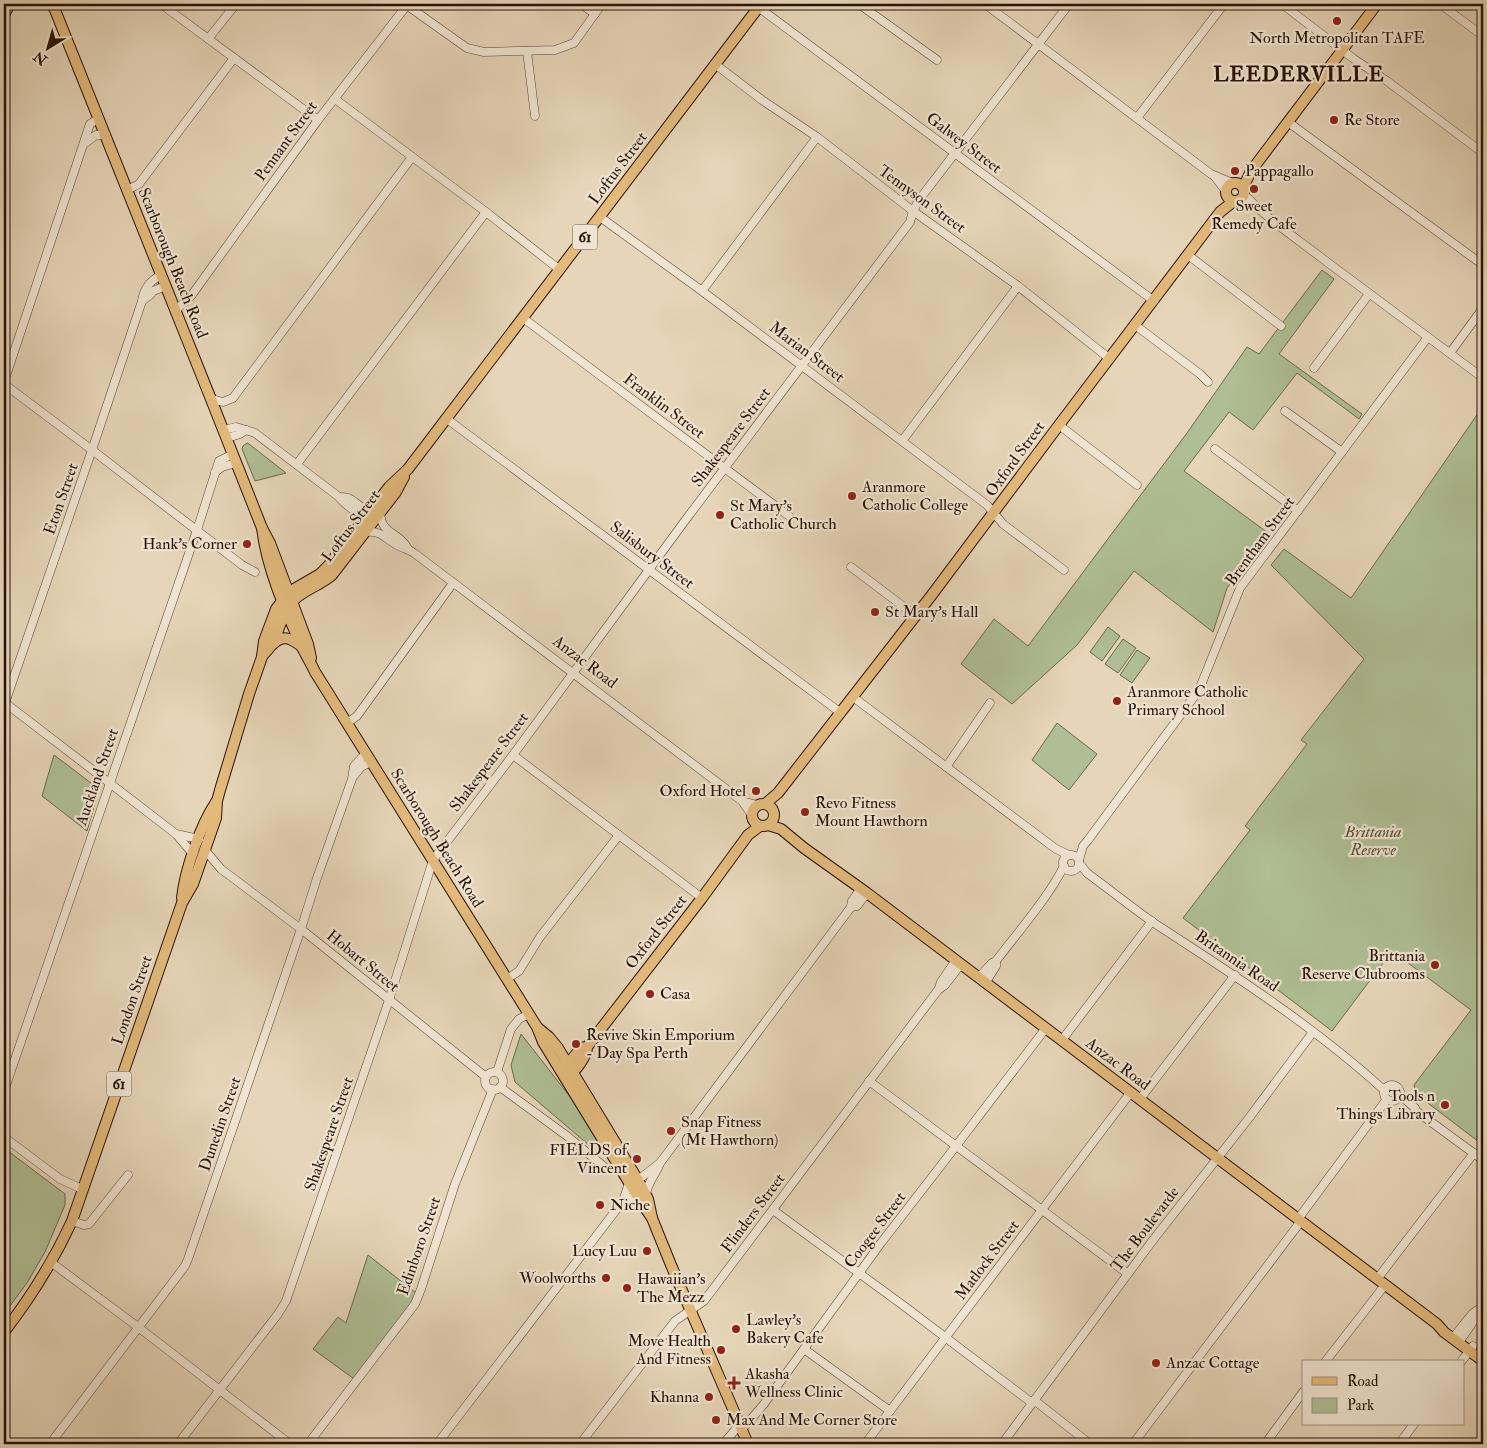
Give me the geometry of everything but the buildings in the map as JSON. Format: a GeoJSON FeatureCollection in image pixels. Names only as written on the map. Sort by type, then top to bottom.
{"type":"FeatureCollection","features":[{"type":"Feature","properties":{"kind":"highway"},"geometry":{"type":"LineString","coordinates":[[4,14],[9,4]]}},
{"type":"Feature","properties":{"kind":"main road"},"geometry":{"type":"LineString","coordinates":[[1234,192],[1378,4]]}},
{"type":"Feature","properties":{"kind":"main road","name":"Loftus Street"},"geometry":{"type":"LineString","coordinates":[[287,601],[325,582],[332,575],[377,510],[396,492],[408,469],[760,5]]}},
{"type":"Feature","properties":{"kind":"main road","name":"Scarborough Beach Road"},"geometry":{"type":"LineString","coordinates":[[53,6],[212,399],[262,528],[270,543],[301,646],[537,1027],[543,1042],[566,1071],[634,1181],[652,1218],[748,1444]]}},
{"type":"Feature","properties":{"kind":"main road","name":"Oxford Street"},"geometry":{"type":"LineString","coordinates":[[566,1071],[587,1052],[587,1047],[994,513],[1234,192]]}},
{"type":"Feature","properties":{"kind":"main road","name":"Scarborough Beach Road"},"geometry":{"type":"LineString","coordinates":[[287,601],[308,644],[312,665]]}},
{"type":"Feature","properties":{"kind":"main road","name":"London Street"},"geometry":{"type":"LineString","coordinates":[[262,657],[271,646],[287,601]]}},
{"type":"Feature","properties":{"kind":"main road","name":"London Street"},"geometry":{"type":"LineString","coordinates":[[4,1332],[52,1263],[72,1221],[182,903],[193,884],[216,818],[217,801],[262,657],[266,634],[276,609],[287,601]]}},
{"type":"Feature","properties":{"kind":"main road"},"geometry":{"type":"LineString","coordinates":[[271,646],[278,639],[284,638],[293,640],[301,646]]}},
{"type":"Feature","properties":{"kind":"main road","name":"London Street"},"geometry":{"type":"LineString","coordinates":[[182,903],[184,880],[208,815],[217,801]]}},
{"type":"Feature","properties":{"kind":"main road","name":"Anzac Road"},"geometry":{"type":"LineString","coordinates":[[763,815],[804,848],[864,890],[1437,1324],[1444,1332],[1483,1354]]}},
{"type":"Feature","properties":{"kind":"main road","name":"Anzac Road"},"geometry":{"type":"LineString","coordinates":[[1437,1324],[1448,1328],[1459,1336],[1483,1361]]}},
{"type":"Feature","properties":{"kind":"street"},"geometry":{"type":"LineString","coordinates":[[161,4],[318,120]]}},
{"type":"Feature","properties":{"kind":"street"},"geometry":{"type":"LineString","coordinates":[[208,39],[236,4]]}},
{"type":"Feature","properties":{"kind":"street"},"geometry":{"type":"LineString","coordinates":[[406,4],[467,48],[484,52],[555,50],[574,43],[602,4]]}},
{"type":"Feature","properties":{"kind":"street","name":"Pennant Street"},"geometry":{"type":"LineString","coordinates":[[174,306],[191,296],[318,120],[406,4]]}},
{"type":"Feature","properties":{"kind":"street"},"geometry":{"type":"LineString","coordinates":[[582,4],[595,14]]}},
{"type":"Feature","properties":{"kind":"street"},"geometry":{"type":"LineString","coordinates":[[859,4],[937,60]]}},
{"type":"Feature","properties":{"kind":"street"},"geometry":{"type":"LineString","coordinates":[[985,4],[1483,378]]}},
{"type":"Feature","properties":{"kind":"street","name":"Shakespeare Street"},"geometry":{"type":"LineString","coordinates":[[178,1444],[286,1301],[389,1000],[433,860],[910,222],[919,200],[1069,4]]}},
{"type":"Feature","properties":{"kind":"street"},"geometry":{"type":"LineString","coordinates":[[1137,118],[1224,4]]}},
{"type":"Feature","properties":{"kind":"street"},"geometry":{"type":"LineString","coordinates":[[1282,4],[1483,154]]}},
{"type":"Feature","properties":{"kind":"street"},"geometry":{"type":"LineString","coordinates":[[1440,4],[1483,36]]}},
{"type":"Feature","properties":{"kind":"street","name":"Galwey Street"},"geometry":{"type":"LineString","coordinates":[[760,5],[1154,301]]}},
{"type":"Feature","properties":{"kind":"street"},"geometry":{"type":"LineString","coordinates":[[527,51],[535,116]]}},
{"type":"Feature","properties":{"kind":"street"},"geometry":{"type":"LineString","coordinates":[[127,190],[139,184],[234,58]]}},
{"type":"Feature","properties":{"kind":"street","name":"Tennyson Street"},"geometry":{"type":"LineString","coordinates":[[715,64],[913,211],[1018,286],[1110,358]]}},
{"type":"Feature","properties":{"kind":"street"},"geometry":{"type":"LineString","coordinates":[[335,98],[560,270]]}},
{"type":"Feature","properties":{"kind":"street"},"geometry":{"type":"LineString","coordinates":[[98,118],[90,124],[82,146],[4,383],[242,565],[255,572]]}},
{"type":"Feature","properties":{"kind":"street"},"geometry":{"type":"LineString","coordinates":[[1288,122],[1483,265]]}},
{"type":"Feature","properties":{"kind":"street"},"geometry":{"type":"LineString","coordinates":[[82,146],[96,135],[106,135]]}},
{"type":"Feature","properties":{"kind":"street"},"geometry":{"type":"LineString","coordinates":[[702,291],[817,138]]}},
{"type":"Feature","properties":{"kind":"street"},"geometry":{"type":"LineString","coordinates":[[212,399],[223,402],[233,398],[412,157]]}},
{"type":"Feature","properties":{"kind":"street"},"geometry":{"type":"LineString","coordinates":[[297,464],[486,212]]}},
{"type":"Feature","properties":{"kind":"street","name":"Marian Street"},"geometry":{"type":"LineString","coordinates":[[600,216],[987,505],[1004,524],[1064,570]]}},
{"type":"Feature","properties":{"kind":"street"},"geometry":{"type":"LineString","coordinates":[[1188,255],[1281,326]]}},
{"type":"Feature","properties":{"kind":"street","name":"Eton Street"},"geometry":{"type":"LineString","coordinates":[[4,704],[92,450],[144,291],[155,278],[161,275]]}},
{"type":"Feature","properties":{"kind":"street"},"geometry":{"type":"LineString","coordinates":[[142,300],[153,291],[166,286]]}},
{"type":"Feature","properties":{"kind":"street"},"geometry":{"type":"LineString","coordinates":[[902,441],[1018,286]]}},
{"type":"Feature","properties":{"kind":"street"},"geometry":{"type":"LineString","coordinates":[[1314,368],[1369,294]]}},
{"type":"Feature","properties":{"kind":"street"},"geometry":{"type":"LineString","coordinates":[[1450,353],[1483,308]]}},
{"type":"Feature","properties":{"kind":"street","name":"Franklin Street"},"geometry":{"type":"LineString","coordinates":[[523,318],[789,516]]}},
{"type":"Feature","properties":{"kind":"street"},"geometry":{"type":"LineString","coordinates":[[1136,325],[1208,382]]}},
{"type":"Feature","properties":{"kind":"street","name":"Brentham Street"},"geometry":{"type":"LineString","coordinates":[[1070,855],[1083,846],[1199,690],[1240,588],[1428,337]]}},
{"type":"Feature","properties":{"kind":"street"},"geometry":{"type":"LineString","coordinates":[[1285,411],[1342,452]]}},
{"type":"Feature","properties":{"kind":"street","name":"Salisbury Street"},"geometry":{"type":"LineString","coordinates":[[447,419],[840,713]]}},
{"type":"Feature","properties":{"kind":"street"},"geometry":{"type":"LineString","coordinates":[[1059,425],[1137,485]]}},
{"type":"Feature","properties":{"kind":"street"},"geometry":{"type":"LineString","coordinates":[[226,434],[240,434],[246,430],[256,433],[340,497],[344,504],[358,514],[363,529]]}},
{"type":"Feature","properties":{"kind":"street"},"geometry":{"type":"LineString","coordinates":[[1215,448],[1298,511]]}},
{"type":"Feature","properties":{"kind":"street","name":"Auckland Street"},"geometry":{"type":"LineString","coordinates":[[4,1091],[197,530],[215,472],[235,458]]}},
{"type":"Feature","properties":{"kind":"street"},"geometry":{"type":"LineString","coordinates":[[340,497],[348,498],[362,508],[377,510]]}},
{"type":"Feature","properties":{"kind":"street","name":"Anzac Road"},"geometry":{"type":"LineString","coordinates":[[377,510],[384,527],[404,542],[408,549]]}},
{"type":"Feature","properties":{"kind":"street","name":"Anzac Road"},"geometry":{"type":"LineString","coordinates":[[363,529],[378,532],[400,547],[408,549],[763,815]]}},
{"type":"Feature","properties":{"kind":"street"},"geometry":{"type":"LineString","coordinates":[[851,567],[916,616]]}},
{"type":"Feature","properties":{"kind":"street"},"geometry":{"type":"LineString","coordinates":[[347,723],[357,716],[453,583]]}},
{"type":"Feature","properties":{"kind":"street"},"geometry":{"type":"LineString","coordinates":[[853,697],[1056,849],[1077,857],[1079,862],[1077,868],[1068,867],[1056,849]]}},
{"type":"Feature","properties":{"kind":"street"},"geometry":{"type":"LineString","coordinates":[[946,767],[990,703]]}},
{"type":"Feature","properties":{"kind":"street"},"geometry":{"type":"LineString","coordinates":[[4,704],[110,782],[176,834],[193,854]]}},
{"type":"Feature","properties":{"kind":"street"},"geometry":{"type":"LineString","coordinates":[[513,754],[702,898]]}},
{"type":"Feature","properties":{"kind":"street","name":"Dunedin Street"},"geometry":{"type":"LineString","coordinates":[[50,1444],[184,1266],[188,1258],[352,779],[369,757]]}},
{"type":"Feature","properties":{"kind":"street"},"geometry":{"type":"LineString","coordinates":[[176,834],[199,839]]}},
{"type":"Feature","properties":{"kind":"street"},"geometry":{"type":"LineString","coordinates":[[507,979],[519,971],[540,937],[619,835]]}},
{"type":"Feature","properties":{"kind":"street","name":"Brentham Street"},"geometry":{"type":"LineString","coordinates":[[1079,862],[1083,846]]}},
{"type":"Feature","properties":{"kind":"street","name":"Hobart Street"},"geometry":{"type":"LineString","coordinates":[[205,850],[221,869],[301,929],[486,1077]]}},
{"type":"Feature","properties":{"kind":"street"},"geometry":{"type":"LineString","coordinates":[[1068,867],[1065,858],[1070,855]]}},
{"type":"Feature","properties":{"kind":"street","name":"Hobart Street"},"geometry":{"type":"LineString","coordinates":[[201,862],[221,869]]}},
{"type":"Feature","properties":{"kind":"street","name":"Britannia Road"},"geometry":{"type":"LineString","coordinates":[[1079,862],[1087,873],[1152,921],[1235,975],[1313,1032],[1391,1094],[1415,1108],[1483,1160]]}},
{"type":"Feature","properties":{"kind":"street"},"geometry":{"type":"LineString","coordinates":[[982,979],[996,966],[996,961],[1068,867]]}},
{"type":"Feature","properties":{"kind":"street","name":"Britannia Road"},"geometry":{"type":"LineString","coordinates":[[1068,867],[1087,873]]}},
{"type":"Feature","properties":{"kind":"street"},"geometry":{"type":"LineString","coordinates":[[624,1201],[641,1195],[647,1188],[660,1164],[852,907],[857,906],[864,890]]}},
{"type":"Feature","properties":{"kind":"street"},"geometry":{"type":"LineString","coordinates":[[1062,1040],[1152,921]]}},
{"type":"Feature","properties":{"kind":"street","name":"Flinders Street"},"geometry":{"type":"LineString","coordinates":[[580,1444],[675,1321],[704,1301],[938,990],[945,985],[959,962]]}},
{"type":"Feature","properties":{"kind":"street"},"geometry":{"type":"LineString","coordinates":[[1140,1099],[1235,975]]}},
{"type":"Feature","properties":{"kind":"street"},"geometry":{"type":"LineString","coordinates":[[497,1072],[511,1029],[529,1014]]}},
{"type":"Feature","properties":{"kind":"street","name":"Coogee Street"},"geometry":{"type":"LineString","coordinates":[[723,1444],[736,1429],[746,1425],[764,1404],[881,1243],[1046,1028]]}},
{"type":"Feature","properties":{"kind":"street","name":"The Boulevarde"},"geometry":{"type":"LineString","coordinates":[[1002,1444],[1153,1240],[1313,1032]]}},
{"type":"Feature","properties":{"kind":"street"},"geometry":{"type":"LineString","coordinates":[[496,1088],[503,1083],[503,1078],[497,1072],[491,1072],[486,1077],[486,1083],[490,1088],[496,1088],[566,1136],[607,1168]]}},
{"type":"Feature","properties":{"kind":"street"},"geometry":{"type":"LineString","coordinates":[[869,1081],[1128,1274]]}},
{"type":"Feature","properties":{"kind":"street","name":"Edinboro Street"},"geometry":{"type":"LineString","coordinates":[[308,1444],[415,1304],[422,1289],[455,1184],[496,1088]]}},
{"type":"Feature","properties":{"kind":"street","name":"Matlock Street"},"geometry":{"type":"LineString","coordinates":[[865,1444],[1131,1092]]}},
{"type":"Feature","properties":{"kind":"street"},"geometry":{"type":"LineString","coordinates":[[1133,1444],[1391,1094]]}},
{"type":"Feature","properties":{"kind":"street"},"geometry":{"type":"LineString","coordinates":[[4,1137],[60,1179],[82,1189]]}},
{"type":"Feature","properties":{"kind":"street"},"geometry":{"type":"LineString","coordinates":[[1326,1360],[1474,1153]]}},
{"type":"Feature","properties":{"kind":"street"},"geometry":{"type":"LineString","coordinates":[[437,1444],[624,1201],[634,1181],[660,1164]]}},
{"type":"Feature","properties":{"kind":"street"},"geometry":{"type":"LineString","coordinates":[[72,1221],[84,1225],[90,1224],[128,1174]]}},
{"type":"Feature","properties":{"kind":"street"},"geometry":{"type":"LineString","coordinates":[[773,1210],[1090,1444]]}},
{"type":"Feature","properties":{"kind":"street"},"geometry":{"type":"LineString","coordinates":[[52,1263],[290,1444]]}},
{"type":"Feature","properties":{"kind":"street"},"geometry":{"type":"LineString","coordinates":[[1459,1336],[1473,1313],[1482,1306]]}},
{"type":"Feature","properties":{"kind":"street"},"geometry":{"type":"LineString","coordinates":[[1462,1360],[1471,1348]]}},
{"type":"Feature","properties":{"kind":"street"},"geometry":{"type":"LineString","coordinates":[[804,1349],[890,1411]]}},
{"type":"Feature","properties":{"kind":"street"},"geometry":{"type":"LineString","coordinates":[[1265,1444],[1302,1393]]}},
{"type":"Feature","properties":{"kind":"street"},"geometry":{"type":"LineString","coordinates":[[1399,1444],[1412,1426]]}},
{"type":"Feature","properties":{"kind":"green space"},"geometry":{"type":"Polygon","coordinates":[[[1322,270],[1334,279],[1279,354],[1362,414],[1359,419],[1297,373],[1253,430],[1229,412],[1184,471],[1268,533],[1227,588],[1213,632],[1134,571],[1077,645],[1012,704],[961,664],[994,619],[1028,646],[1187,433],[1247,347],[1259,354],[1322,270]]]}},
{"type":"Feature","properties":{"kind":"green space","name":"Brittania Reserve"},"geometry":{"type":"Polygon","coordinates":[[[1483,406],[1483,1145],[1416,1094],[1414,1085],[1471,1010],[1392,951],[1332,1031],[1183,918],[1250,830],[1245,826],[1307,744],[1301,740],[1364,659],[1271,565],[1284,549],[1351,598],[1483,406]]]}},
{"type":"Feature","properties":{"kind":"green space"},"geometry":{"type":"Polygon","coordinates":[[[247,443],[286,473],[255,481],[242,449],[247,443]]]}},
{"type":"Feature","properties":{"kind":"green space"},"geometry":{"type":"Polygon","coordinates":[[[1108,627],[1120,636],[1102,661],[1090,652],[1108,627]]]}},
{"type":"Feature","properties":{"kind":"green space"},"geometry":{"type":"Polygon","coordinates":[[[1123,639],[1136,648],[1118,673],[1105,664],[1123,639]]]}},
{"type":"Feature","properties":{"kind":"green space"},"geometry":{"type":"Polygon","coordinates":[[[1137,650],[1150,658],[1132,683],[1120,675],[1137,650]]]}},
{"type":"Feature","properties":{"kind":"green space"},"geometry":{"type":"Polygon","coordinates":[[[1057,723],[1097,754],[1069,790],[1032,760],[1057,723]]]}},
{"type":"Feature","properties":{"kind":"green space"},"geometry":{"type":"Polygon","coordinates":[[[54,755],[99,789],[87,831],[42,796],[54,755]]]}},
{"type":"Feature","properties":{"kind":"green space"},"geometry":{"type":"Polygon","coordinates":[[[521,1034],[571,1098],[599,1142],[591,1147],[515,1082],[511,1065],[521,1034]]]}},
{"type":"Feature","properties":{"kind":"green space"},"geometry":{"type":"Polygon","coordinates":[[[4,1148],[65,1194],[65,1205],[45,1252],[27,1283],[4,1314],[4,1148]]]}},
{"type":"Feature","properties":{"kind":"green space"},"geometry":{"type":"Polygon","coordinates":[[[368,1255],[416,1293],[414,1300],[354,1379],[313,1349],[338,1317],[346,1323],[368,1255]]]}},
{"type":"Feature","properties":{"kind":"place","name":"North Metropolitan TAFE"},"geometry":{"type":"Point","coordinates":[1337,21]}},
{"type":"Feature","properties":{"kind":"place","name":"Re Store"},"geometry":{"type":"Point","coordinates":[1334,120]}},
{"type":"Feature","properties":{"kind":"place","name":"Pappagallo"},"geometry":{"type":"Point","coordinates":[1235,171]}},
{"type":"Feature","properties":{"kind":"place","name":"Sweet Remedy Cafe"},"geometry":{"type":"Point","coordinates":[1254,189]}},
{"type":"Feature","properties":{"kind":"place","name":"Aranmore Catholic College"},"geometry":{"type":"Point","coordinates":[852,496]}},
{"type":"Feature","properties":{"kind":"place","name":"St Mary's Catholic Church"},"geometry":{"type":"Point","coordinates":[720,515]}},
{"type":"Feature","properties":{"kind":"place","name":"Hank's Corner"},"geometry":{"type":"Point","coordinates":[247,544]}},
{"type":"Feature","properties":{"kind":"place","name":"St Mary's Hall"},"geometry":{"type":"Point","coordinates":[875,612]}},
{"type":"Feature","properties":{"kind":"place","name":"Aranmore Catholic Primary School"},"geometry":{"type":"Point","coordinates":[1117,701]}},
{"type":"Feature","properties":{"kind":"place","name":"Oxford Hotel"},"geometry":{"type":"Point","coordinates":[756,791]}},
{"type":"Feature","properties":{"kind":"place","name":"Revo Fitness Mount Hawthorn"},"geometry":{"type":"Point","coordinates":[805,812]}},
{"type":"Feature","properties":{"kind":"place","name":"Brittania Reserve Clubrooms"},"geometry":{"type":"Point","coordinates":[1435,965]}},
{"type":"Feature","properties":{"kind":"place","name":"Casa"},"geometry":{"type":"Point","coordinates":[650,994]}},
{"type":"Feature","properties":{"kind":"place","name":"Revive Skin Emporium - Day Spa Perth"},"geometry":{"type":"Point","coordinates":[576,1044]}},
{"type":"Feature","properties":{"kind":"place","name":"Tools n Things Library"},"geometry":{"type":"Point","coordinates":[1445,1105]}},
{"type":"Feature","properties":{"kind":"place","name":"Snap Fitness (Mt Hawthorn)"},"geometry":{"type":"Point","coordinates":[671,1131]}},
{"type":"Feature","properties":{"kind":"place","name":"FIELDS of Vincent"},"geometry":{"type":"Point","coordinates":[637,1159]}},
{"type":"Feature","properties":{"kind":"place","name":"Niche"},"geometry":{"type":"Point","coordinates":[600,1205]}},
{"type":"Feature","properties":{"kind":"place","name":"Lucy Luu"},"geometry":{"type":"Point","coordinates":[647,1251]}},
{"type":"Feature","properties":{"kind":"place","name":"Woolworths"},"geometry":{"type":"Point","coordinates":[606,1278]}},
{"type":"Feature","properties":{"kind":"place","name":"Hawaiian's The Mezz"},"geometry":{"type":"Point","coordinates":[627,1288]}},
{"type":"Feature","properties":{"kind":"place","name":"Lawley's Bakery Cafe"},"geometry":{"type":"Point","coordinates":[736,1329]}},
{"type":"Feature","properties":{"kind":"place","name":"Move Health And Fitness"},"geometry":{"type":"Point","coordinates":[721,1350]}},
{"type":"Feature","properties":{"kind":"place","name":"Anzac Cottage"},"geometry":{"type":"Point","coordinates":[1156,1363]}},
{"type":"Feature","properties":{"kind":"place","name":"Akasha Wellness Clinic"},"geometry":{"type":"Point","coordinates":[734,1383]}},
{"type":"Feature","properties":{"kind":"place","name":"Khanna"},"geometry":{"type":"Point","coordinates":[709,1397]}},
{"type":"Feature","properties":{"kind":"place","name":"Max And Me Corner Store"},"geometry":{"type":"Point","coordinates":[716,1420]}},
{"type":"Feature","properties":{"kind":"district","name":"LEEDERVILLE"},"geometry":{"type":"Point","coordinates":[1299,74]}}]}
